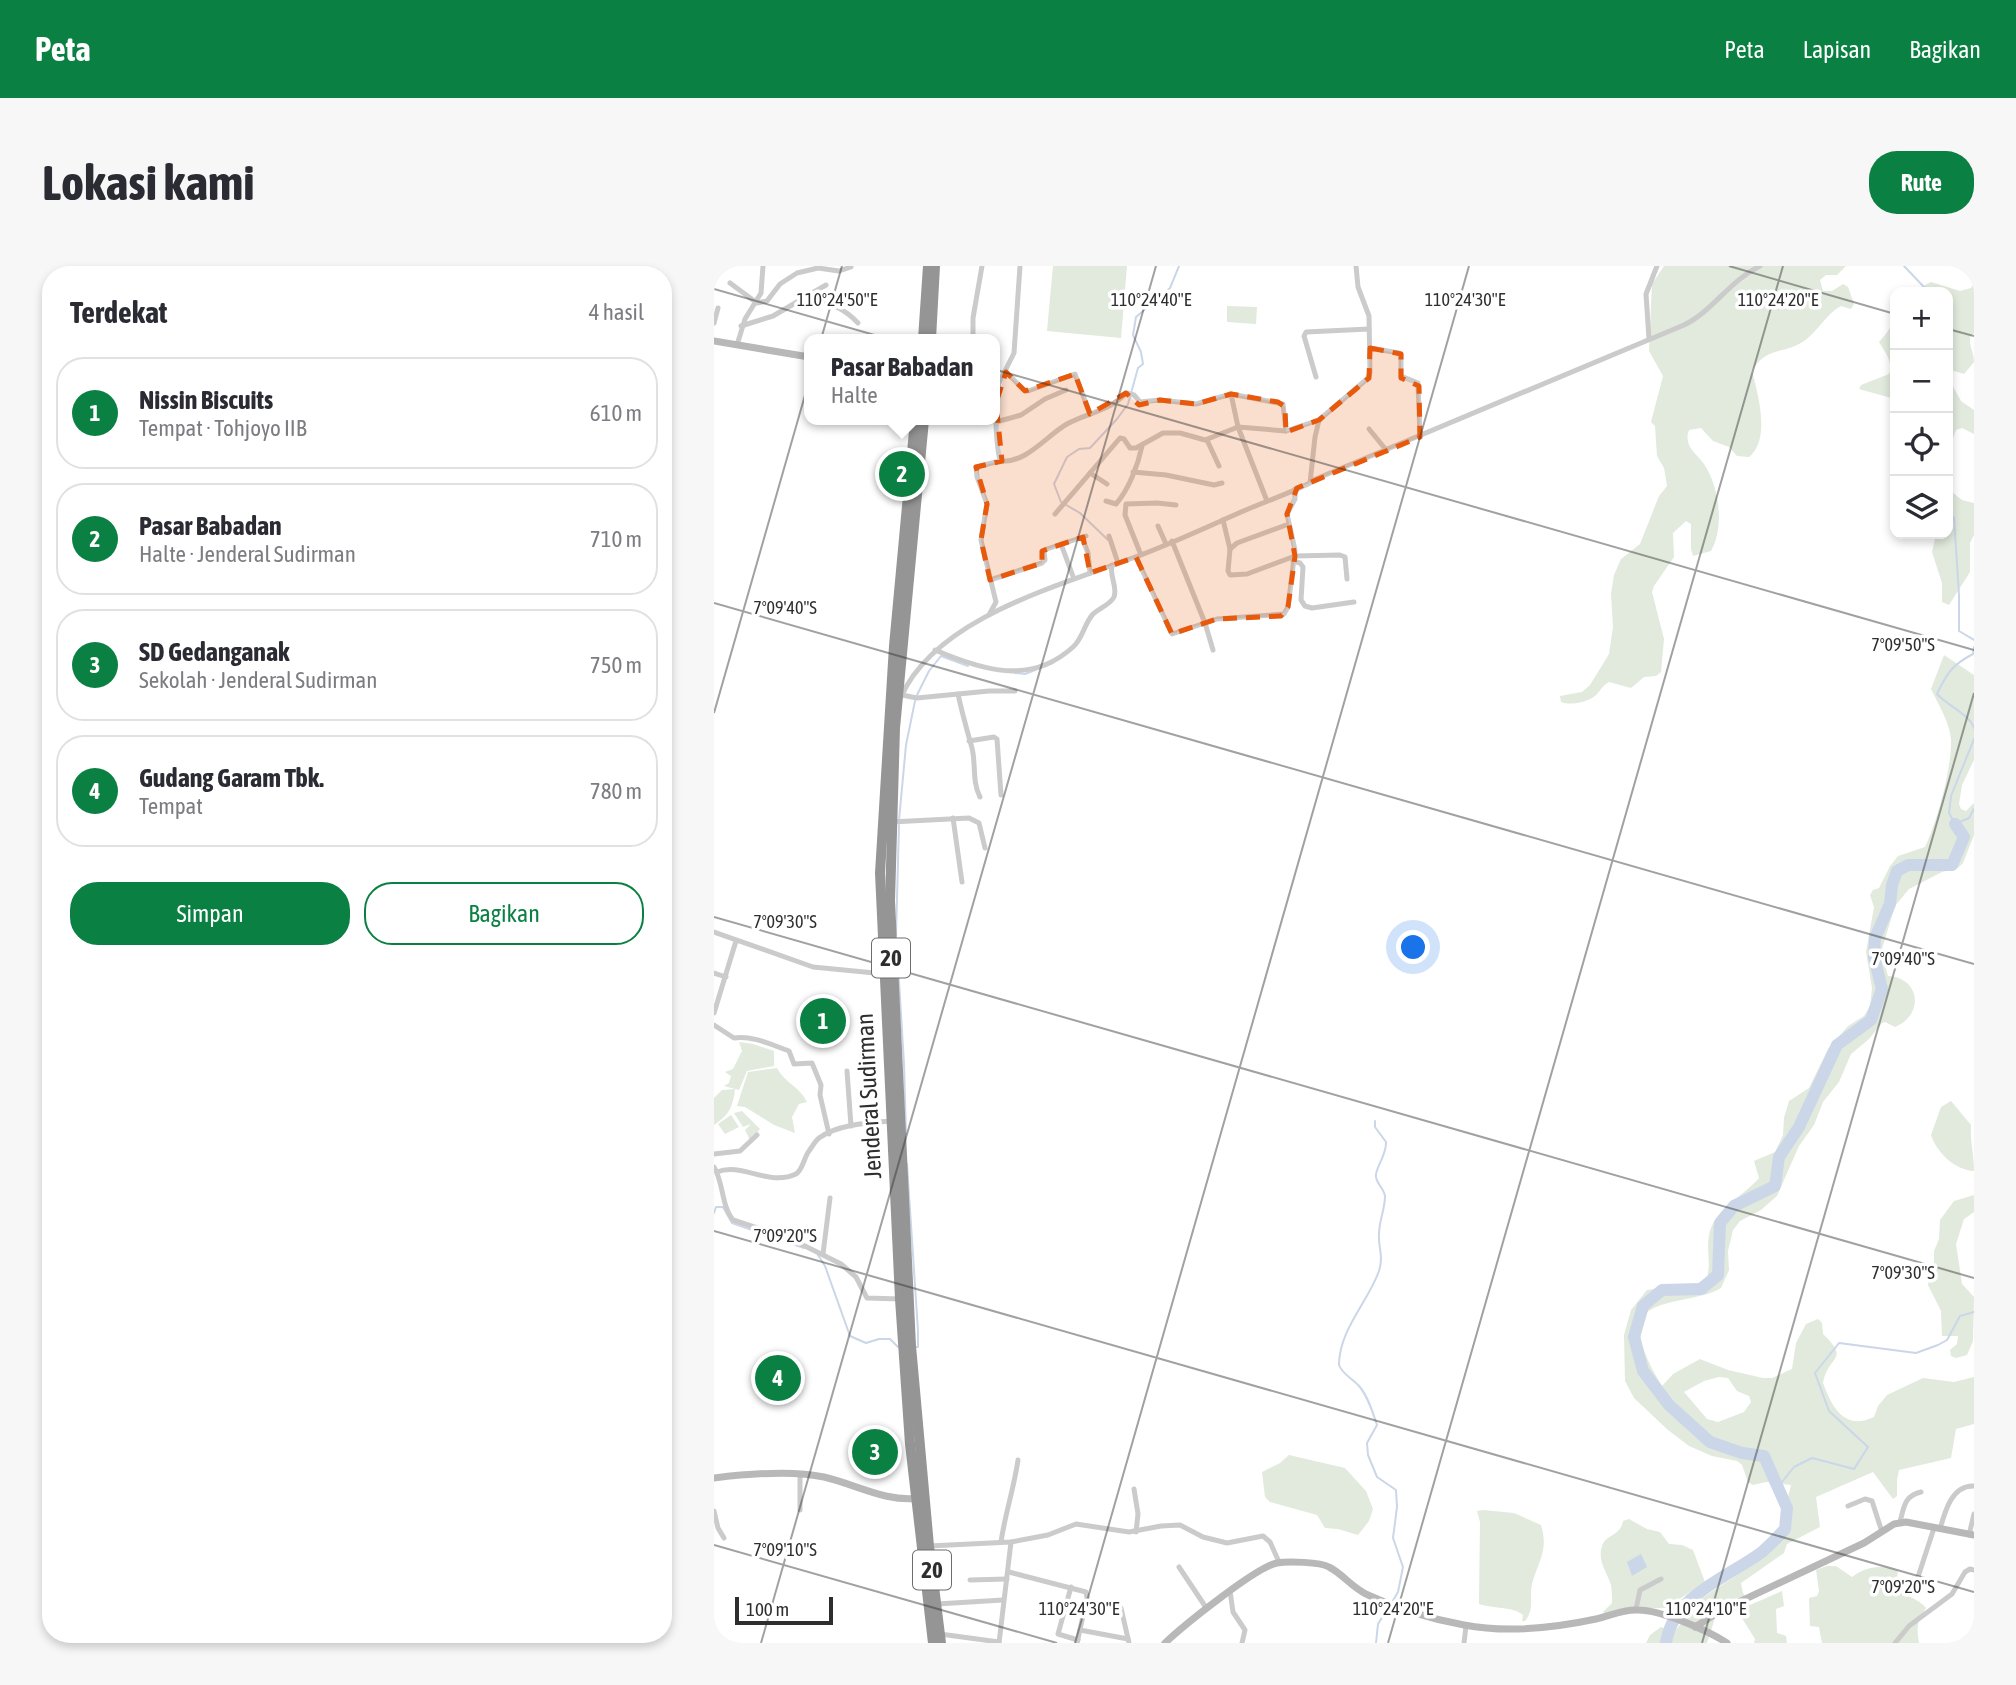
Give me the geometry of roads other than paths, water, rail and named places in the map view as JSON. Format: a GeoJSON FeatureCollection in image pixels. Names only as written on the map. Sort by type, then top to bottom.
{"type":"FeatureCollection","features":[{"type":"Feature","properties":{"kind":"highway"},"geometry":{"type":"LineString","coordinates":[[923,334],[928,266]]}},
{"type":"Feature","properties":{"kind":"highway"},"geometry":{"type":"LineString","coordinates":[[931,334],[935,266]]}},
{"type":"Feature","properties":{"kind":"highway","name":"Jenderal Sudirman"},"geometry":{"type":"LineString","coordinates":[[915,425],[886,744],[880,873],[906,1313],[933,1643]]}},
{"type":"Feature","properties":{"kind":"highway","name":"Jenderal Sudirman"},"geometry":{"type":"LineString","coordinates":[[906,1313],[901,1299],[898,1178],[892,1121],[888,974],[891,822],[924,425]]}},
{"type":"Feature","properties":{"kind":"highway","name":"Jenderal Sudirman"},"geometry":{"type":"LineString","coordinates":[[920,1498],[929,1546],[940,1639]]}},
{"type":"Feature","properties":{"kind":"street"},"geometry":{"type":"LineString","coordinates":[[737,345],[741,326],[757,303],[762,288],[763,266]]}},
{"type":"Feature","properties":{"kind":"street"},"geometry":{"type":"LineString","coordinates":[[974,334],[972,318],[982,266]]}},
{"type":"Feature","properties":{"kind":"street"},"geometry":{"type":"LineString","coordinates":[[1000,380],[1012,358],[1016,338],[1020,266]]}},
{"type":"Feature","properties":{"kind":"street"},"geometry":{"type":"LineString","coordinates":[[1055,514],[1120,438],[1124,439],[1130,448],[1142,446],[1163,433],[1180,433],[1208,440],[1238,427],[1286,430],[1319,419],[1367,379],[1370,373],[1368,311],[1357,282],[1356,266]]}},
{"type":"Feature","properties":{"kind":"street"},"geometry":{"type":"LineString","coordinates":[[1649,338],[1646,294],[1657,266]]}},
{"type":"Feature","properties":{"kind":"street"},"geometry":{"type":"LineString","coordinates":[[900,699],[909,681],[935,650],[988,615],[1074,579],[1139,556],[1696,319],[1730,286],[1760,266]]}},
{"type":"Feature","properties":{"kind":"street"},"geometry":{"type":"LineString","coordinates":[[730,283],[757,303],[766,301],[779,284],[797,273],[818,268],[839,271],[851,267]]}},
{"type":"Feature","properties":{"kind":"street"},"geometry":{"type":"LineString","coordinates":[[741,326],[767,318],[826,285]]}},
{"type":"Feature","properties":{"kind":"street"},"geometry":{"type":"LineString","coordinates":[[806,296],[832,303],[858,323]]}},
{"type":"Feature","properties":{"kind":"street"},"geometry":{"type":"LineString","coordinates":[[714,323],[718,308]]}},
{"type":"Feature","properties":{"kind":"street"},"geometry":{"type":"LineString","coordinates":[[1316,377],[1304,336],[1306,332],[1369,329]]}},
{"type":"Feature","properties":{"kind":"street"},"geometry":{"type":"LineString","coordinates":[[714,341],[804,356]]}},
{"type":"Feature","properties":{"kind":"street"},"geometry":{"type":"LineString","coordinates":[[1370,348],[1401,354],[1401,376],[1418,383],[1420,437]]}},
{"type":"Feature","properties":{"kind":"street"},"geometry":{"type":"LineString","coordinates":[[1006,372],[1028,391],[1075,374],[1090,414]]}},
{"type":"Feature","properties":{"kind":"street"},"geometry":{"type":"LineString","coordinates":[[1000,421],[1021,415],[1045,399],[1066,390]]}},
{"type":"Feature","properties":{"kind":"street"},"geometry":{"type":"LineString","coordinates":[[988,615],[996,602],[982,540],[987,504],[976,467],[1013,460],[1041,444],[1065,425],[1109,407],[1126,393],[1132,394],[1140,402],[1167,400],[1196,404],[1231,394],[1283,404],[1286,430]]}},
{"type":"Feature","properties":{"kind":"street"},"geometry":{"type":"LineString","coordinates":[[1231,394],[1238,427],[1266,501]]}},
{"type":"Feature","properties":{"kind":"street"},"geometry":{"type":"LineString","coordinates":[[1311,481],[1313,447],[1319,419]]}},
{"type":"Feature","properties":{"kind":"street"},"geometry":{"type":"LineString","coordinates":[[996,425],[1000,461]]}},
{"type":"Feature","properties":{"kind":"street"},"geometry":{"type":"LineString","coordinates":[[1369,429],[1387,451]]}},
{"type":"Feature","properties":{"kind":"street"},"geometry":{"type":"LineString","coordinates":[[1208,440],[1219,466]]}},
{"type":"Feature","properties":{"kind":"street"},"geometry":{"type":"LineString","coordinates":[[1106,501],[1113,504],[1118,502],[1137,466],[1142,446]]}},
{"type":"Feature","properties":{"kind":"street"},"geometry":{"type":"LineString","coordinates":[[1133,472],[1166,475],[1214,485],[1222,483]]}},
{"type":"Feature","properties":{"kind":"street"},"geometry":{"type":"LineString","coordinates":[[1090,473],[1107,484]]}},
{"type":"Feature","properties":{"kind":"street"},"geometry":{"type":"LineString","coordinates":[[1176,505],[1126,504],[1125,515],[1171,633],[1175,634],[1217,619],[1284,614],[1288,607],[1294,559],[1287,514],[1295,499],[1295,489]]}},
{"type":"Feature","properties":{"kind":"street"},"geometry":{"type":"LineString","coordinates":[[1223,520],[1230,549],[1228,571],[1233,575],[1247,574],[1294,559],[1343,556],[1347,579]]}},
{"type":"Feature","properties":{"kind":"street"},"geometry":{"type":"LineString","coordinates":[[1230,549],[1237,543],[1289,524]]}},
{"type":"Feature","properties":{"kind":"street"},"geometry":{"type":"LineString","coordinates":[[1158,526],[1169,543],[1205,623],[1213,650]]}},
{"type":"Feature","properties":{"kind":"street"},"geometry":{"type":"LineString","coordinates":[[935,650],[972,665],[1023,671],[1048,662],[1075,645],[1093,614],[1113,598],[1115,593],[1111,576],[1115,564],[1109,536]]}},
{"type":"Feature","properties":{"kind":"street"},"geometry":{"type":"LineString","coordinates":[[990,580],[1044,563],[1044,550],[1084,537],[1090,573]]}},
{"type":"Feature","properties":{"kind":"street"},"geometry":{"type":"LineString","coordinates":[[1061,544],[1074,579]]}},
{"type":"Feature","properties":{"kind":"street"},"geometry":{"type":"LineString","coordinates":[[1294,559],[1303,567],[1301,600],[1305,606],[1312,608],[1354,602]]}},
{"type":"Feature","properties":{"kind":"street"},"geometry":{"type":"LineString","coordinates":[[900,699],[1015,691]]}},
{"type":"Feature","properties":{"kind":"street"},"geometry":{"type":"LineString","coordinates":[[958,694],[972,749],[975,783],[980,797]]}},
{"type":"Feature","properties":{"kind":"street"},"geometry":{"type":"LineString","coordinates":[[969,741],[994,737],[997,739],[1001,795]]}},
{"type":"Feature","properties":{"kind":"street"},"geometry":{"type":"LineString","coordinates":[[953,818],[962,882]]}},
{"type":"Feature","properties":{"kind":"street"},"geometry":{"type":"LineString","coordinates":[[891,822],[969,818],[977,821],[982,829],[985,848]]}},
{"type":"Feature","properties":{"kind":"street"},"geometry":{"type":"LineString","coordinates":[[714,932],[813,967],[888,974]]}},
{"type":"Feature","properties":{"kind":"street"},"geometry":{"type":"LineString","coordinates":[[714,1013],[736,941]]}},
{"type":"Feature","properties":{"kind":"street"},"geometry":{"type":"LineString","coordinates":[[714,973],[726,977]]}},
{"type":"Feature","properties":{"kind":"street"},"geometry":{"type":"LineString","coordinates":[[714,1025],[732,1038],[753,1039],[789,1051],[792,1063],[813,1065],[821,1085],[820,1098],[829,1134]]}},
{"type":"Feature","properties":{"kind":"street"},"geometry":{"type":"LineString","coordinates":[[847,1070],[851,1126]]}},
{"type":"Feature","properties":{"kind":"street"},"geometry":{"type":"LineString","coordinates":[[892,1121],[851,1126],[816,1141],[796,1174],[768,1178],[730,1169],[716,1170],[728,1212],[733,1220],[792,1239],[823,1254],[852,1272],[867,1298],[901,1299]]}},
{"type":"Feature","properties":{"kind":"street"},"geometry":{"type":"LineString","coordinates":[[714,1154],[740,1151],[757,1135]]}},
{"type":"Feature","properties":{"kind":"street"},"geometry":{"type":"LineString","coordinates":[[823,1254],[830,1199]]}},
{"type":"Feature","properties":{"kind":"street"},"geometry":{"type":"LineString","coordinates":[[1001,1542],[1018,1461]]}},
{"type":"Feature","properties":{"kind":"street"},"geometry":{"type":"LineString","coordinates":[[714,1478],[800,1475],[831,1479],[885,1496],[920,1498]]}},
{"type":"Feature","properties":{"kind":"street"},"geometry":{"type":"LineString","coordinates":[[800,1475],[800,1510]]}},
{"type":"Feature","properties":{"kind":"street"},"geometry":{"type":"LineString","coordinates":[[1917,1580],[1937,1528],[1955,1493],[1966,1486],[1974,1486]]}},
{"type":"Feature","properties":{"kind":"street"},"geometry":{"type":"LineString","coordinates":[[1134,1489],[1138,1514],[1136,1532]]}},
{"type":"Feature","properties":{"kind":"street"},"geometry":{"type":"LineString","coordinates":[[1900,1522],[1906,1500],[1921,1492]]}},
{"type":"Feature","properties":{"kind":"street"},"geometry":{"type":"LineString","coordinates":[[1849,1506],[1870,1499],[1882,1532]]}},
{"type":"Feature","properties":{"kind":"street"},"geometry":{"type":"LineString","coordinates":[[714,1511],[718,1528],[724,1538]]}},
{"type":"Feature","properties":{"kind":"street"},"geometry":{"type":"LineString","coordinates":[[1695,1627],[1720,1611],[1853,1549],[1900,1522],[1972,1535],[1974,1514]]}},
{"type":"Feature","properties":{"kind":"street"},"geometry":{"type":"LineString","coordinates":[[929,1546],[1012,1542],[1048,1535],[1076,1524],[1136,1532],[1174,1525],[1185,1527],[1209,1540],[1227,1544],[1263,1536],[1270,1542],[1279,1562]]}},
{"type":"Feature","properties":{"kind":"street"},"geometry":{"type":"LineString","coordinates":[[940,1639],[999,1642],[1012,1542]]}},
{"type":"Feature","properties":{"kind":"street"},"geometry":{"type":"LineString","coordinates":[[1165,1643],[1230,1591],[1264,1568],[1279,1562],[1327,1566],[1358,1591],[1415,1613],[1466,1626],[1515,1629],[1587,1620],[1636,1609],[1695,1627],[1727,1643]]}},
{"type":"Feature","properties":{"kind":"street"},"geometry":{"type":"LineString","coordinates":[[1179,1567],[1207,1609]]}},
{"type":"Feature","properties":{"kind":"street"},"geometry":{"type":"LineString","coordinates":[[1895,1643],[1909,1626],[1952,1594],[1965,1572],[1974,1570]]}},
{"type":"Feature","properties":{"kind":"street"},"geometry":{"type":"LineString","coordinates":[[970,1580],[1008,1575],[1071,1587],[1086,1592],[1087,1601],[1077,1641],[1058,1634],[1071,1587]]}},
{"type":"Feature","properties":{"kind":"street"},"geometry":{"type":"LineString","coordinates":[[1636,1609],[1640,1590],[1661,1579]]}},
{"type":"Feature","properties":{"kind":"street"},"geometry":{"type":"LineString","coordinates":[[1230,1591],[1233,1612],[1245,1630],[1242,1643]]}},
{"type":"Feature","properties":{"kind":"street"},"geometry":{"type":"LineString","coordinates":[[937,1604],[1003,1600]]}},
{"type":"Feature","properties":{"kind":"street"},"geometry":{"type":"LineString","coordinates":[[1080,1630],[1128,1641],[1121,1608],[1087,1601]]}},
{"type":"Feature","properties":{"kind":"street"},"geometry":{"type":"LineString","coordinates":[[1464,1643],[1466,1626]]}},
{"type":"Feature","properties":{"kind":"water"},"geometry":{"type":"Polygon","coordinates":[[[1641,1554],[1647,1567],[1632,1576],[1627,1562],[1641,1554]]]}},
{"type":"Feature","properties":{"kind":"waterway"},"geometry":{"type":"LineString","coordinates":[[1108,540],[1080,513],[1061,502],[1054,484],[1067,457],[1079,449],[1090,448],[1128,404],[1138,368],[1143,364],[1133,335],[1136,317],[1170,288],[1179,266]]}},
{"type":"Feature","properties":{"kind":"waterway"},"geometry":{"type":"LineString","coordinates":[[1904,266],[1924,287]]}},
{"type":"Feature","properties":{"kind":"waterway"},"geometry":{"type":"LineString","coordinates":[[1953,517],[1959,631],[1974,640]]}},
{"type":"Feature","properties":{"kind":"waterway"},"geometry":{"type":"LineString","coordinates":[[1974,647],[1973,654],[1951,670],[1937,694],[1968,718],[1974,728]]}},
{"type":"Feature","properties":{"kind":"waterway"},"geometry":{"type":"LineString","coordinates":[[917,695],[929,671],[941,656],[968,666]]}},
{"type":"Feature","properties":{"kind":"waterway"},"geometry":{"type":"LineString","coordinates":[[1015,673],[1025,674],[1053,663]]}},
{"type":"Feature","properties":{"kind":"waterway"},"geometry":{"type":"LineString","coordinates":[[899,820],[906,745],[915,701]]}},
{"type":"Feature","properties":{"kind":"waterway"},"geometry":{"type":"LineString","coordinates":[[1974,739],[1951,796],[1949,813],[1955,824],[1969,818],[1974,809]]}},
{"type":"Feature","properties":{"kind":"waterway"},"geometry":{"type":"LineString","coordinates":[[1666,1643],[1671,1626],[1690,1600],[1762,1552],[1785,1529],[1787,1508],[1764,1456],[1742,1453],[1710,1442],[1669,1405],[1643,1371],[1634,1337],[1643,1306],[1662,1290],[1701,1289],[1718,1275],[1720,1223],[1734,1206],[1775,1186],[1779,1157],[1799,1127],[1837,1045],[1871,1020],[1882,989],[1874,957],[1875,938],[1890,904],[1897,871],[1908,865],[1952,865],[1964,837],[1955,824]]}},
{"type":"Feature","properties":{"kind":"waterway"},"geometry":{"type":"LineString","coordinates":[[896,935],[899,825]]}},
{"type":"Feature","properties":{"kind":"waterway"},"geometry":{"type":"LineString","coordinates":[[897,948],[906,1134]]}},
{"type":"Feature","properties":{"kind":"waterway"},"geometry":{"type":"LineString","coordinates":[[1375,1121],[1375,1127],[1386,1142],[1376,1174],[1385,1196],[1379,1229],[1380,1265],[1374,1283],[1344,1340],[1339,1365],[1362,1390],[1374,1415],[1377,1425],[1367,1443],[1368,1455],[1377,1477],[1396,1490],[1393,1538],[1403,1567],[1398,1592],[1391,1604]]}},
{"type":"Feature","properties":{"kind":"waterway"},"geometry":{"type":"LineString","coordinates":[[907,1164],[918,1331],[918,1347],[914,1347]]}},
{"type":"Feature","properties":{"kind":"waterway"},"geometry":{"type":"LineString","coordinates":[[714,1213],[716,1207],[723,1207],[732,1223],[804,1248]]}},
{"type":"Feature","properties":{"kind":"waterway"},"geometry":{"type":"LineString","coordinates":[[818,1255],[825,1266],[850,1336],[866,1343],[890,1339],[898,1347]]}},
{"type":"Feature","properties":{"kind":"waterway"},"geometry":{"type":"LineString","coordinates":[[1778,1487],[1794,1467],[1812,1458],[1854,1469],[1868,1447],[1829,1411],[1815,1373],[1839,1343],[1916,1353],[1947,1340],[1960,1316],[1974,1312]]}},
{"type":"Feature","properties":{"kind":"waterway"},"geometry":{"type":"LineString","coordinates":[[1376,1643],[1378,1624],[1388,1608]]}},
{"type":"Feature","properties":{"kind":"place","name":"Pasar Babadan"},"geometry":{"type":"Point","coordinates":[902,474]}},
{"type":"Feature","properties":{"kind":"place","name":"Nissin Biscuits"},"geometry":{"type":"Point","coordinates":[823,1021]}},
{"type":"Feature","properties":{"kind":"place","name":"Gudang Garam Tbk."},"geometry":{"type":"Point","coordinates":[778,1378]}},
{"type":"Feature","properties":{"kind":"place","name":"SD Gedanganak"},"geometry":{"type":"Point","coordinates":[875,1452]}}]}
